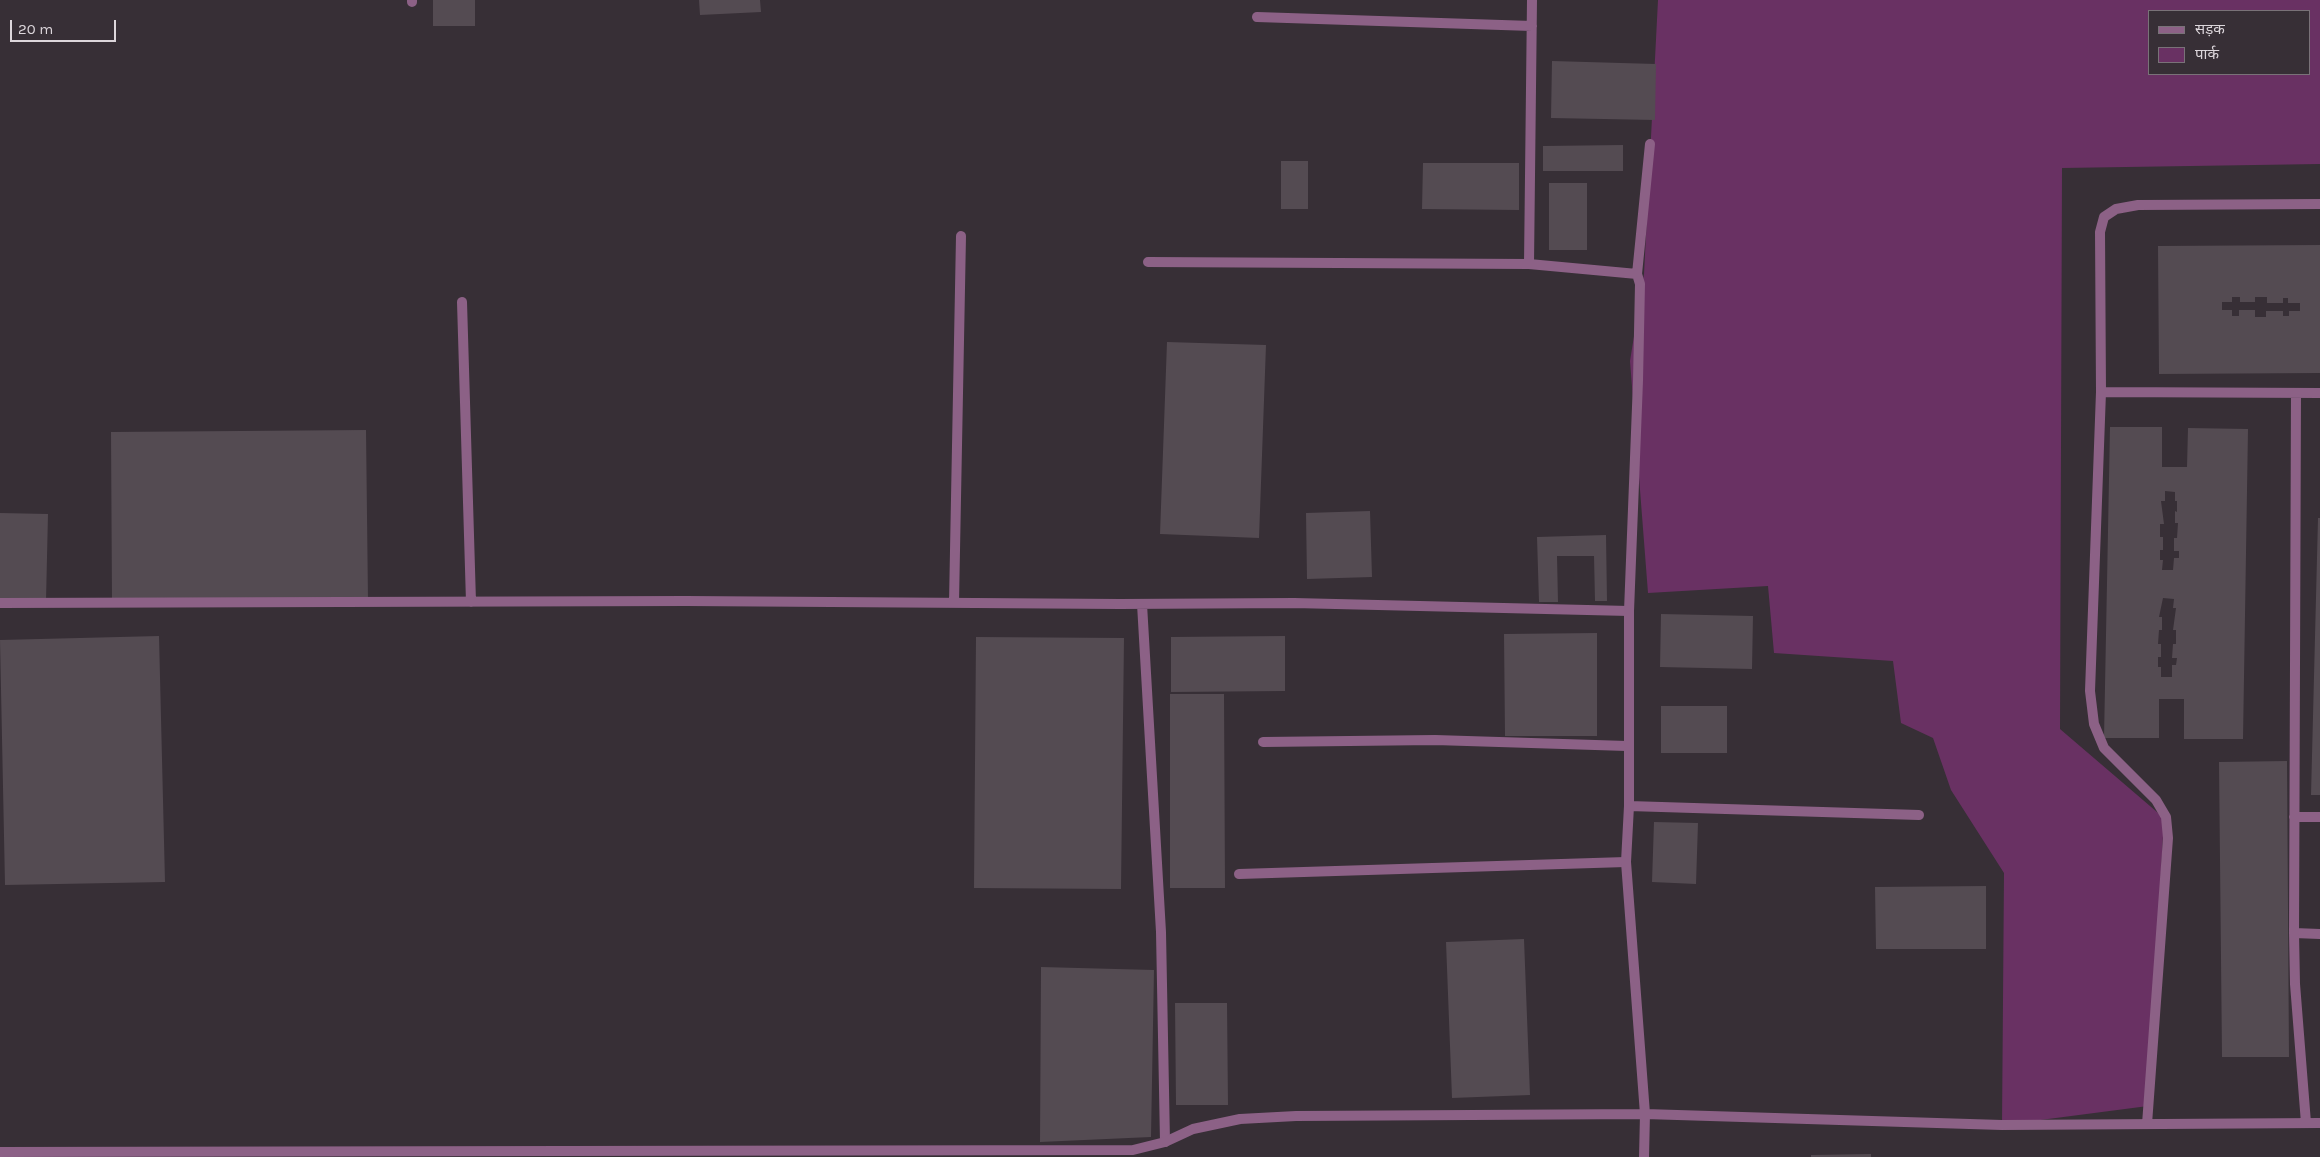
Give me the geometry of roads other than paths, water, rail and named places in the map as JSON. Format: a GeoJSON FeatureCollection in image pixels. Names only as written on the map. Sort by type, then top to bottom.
{"type":"FeatureCollection","features":[{"type":"Feature","properties":{"kind":"street"},"geometry":{"type":"LineString","coordinates":[[1529,264],[1532,0]]}},
{"type":"Feature","properties":{"kind":"street"},"geometry":{"type":"LineString","coordinates":[[1257,18],[1532,26]]}},
{"type":"Feature","properties":{"kind":"street"},"geometry":{"type":"LineString","coordinates":[[1644,1157],[1645,1114],[1626,862],[1629,806],[1628,611],[1638,381],[1640,284],[1637,274],[1650,144]]}},
{"type":"Feature","properties":{"kind":"street"},"geometry":{"type":"LineString","coordinates":[[2147,1124],[2168,838],[2166,817],[2156,800],[2104,748],[2094,724],[2090,691],[2101,392],[2100,232],[2104,217],[2116,209],[2138,205],[2320,204]]}},
{"type":"Feature","properties":{"kind":"street"},"geometry":{"type":"LineString","coordinates":[[954,603],[961,236]]}},
{"type":"Feature","properties":{"kind":"street"},"geometry":{"type":"LineString","coordinates":[[1148,262],[1529,264],[1637,274]]}},
{"type":"Feature","properties":{"kind":"street"},"geometry":{"type":"LineString","coordinates":[[462,302],[471,602]]}},
{"type":"Feature","properties":{"kind":"street"},"geometry":{"type":"LineString","coordinates":[[2101,392],[2320,393]]}},
{"type":"Feature","properties":{"kind":"street"},"geometry":{"type":"LineString","coordinates":[[2296,393],[2294,933],[2295,984],[2306,1123]]}},
{"type":"Feature","properties":{"kind":"street"},"geometry":{"type":"LineString","coordinates":[[0,603],[1294,603],[1628,611]]}},
{"type":"Feature","properties":{"kind":"street"},"geometry":{"type":"LineString","coordinates":[[1142,604],[1161,932],[1165,1142]]}},
{"type":"Feature","properties":{"kind":"street"},"geometry":{"type":"LineString","coordinates":[[1263,742],[1435,740],[1628,746]]}},
{"type":"Feature","properties":{"kind":"street"},"geometry":{"type":"LineString","coordinates":[[1629,806],[1919,815]]}},
{"type":"Feature","properties":{"kind":"street"},"geometry":{"type":"LineString","coordinates":[[2294,817],[2320,817]]}},
{"type":"Feature","properties":{"kind":"street"},"geometry":{"type":"LineString","coordinates":[[1239,874],[1626,862]]}},
{"type":"Feature","properties":{"kind":"street"},"geometry":{"type":"LineString","coordinates":[[2294,933],[2320,934]]}},
{"type":"Feature","properties":{"kind":"street"},"geometry":{"type":"LineString","coordinates":[[0,1152],[1133,1150],[1165,1142],[1193,1129],[1240,1119],[1296,1116],[1645,1114],[2002,1125],[2320,1123]]}}]}
